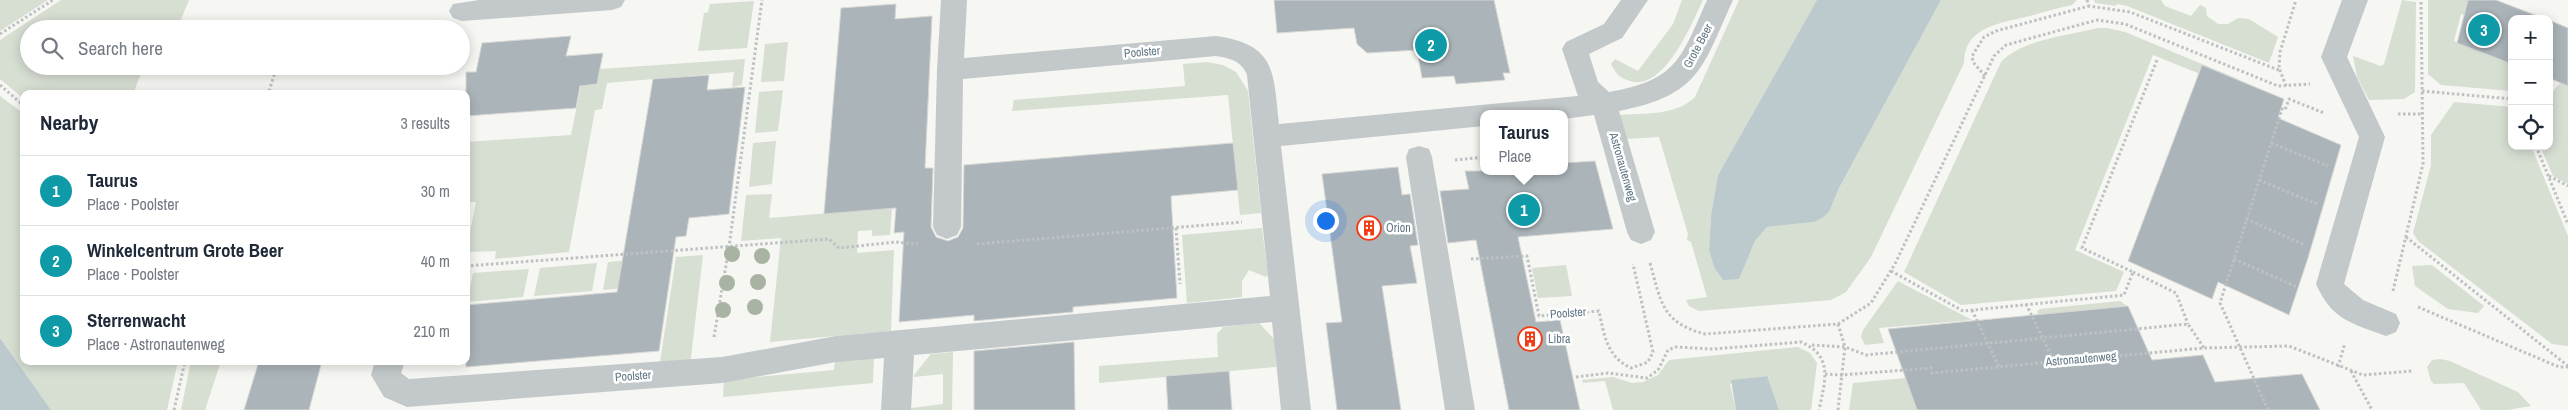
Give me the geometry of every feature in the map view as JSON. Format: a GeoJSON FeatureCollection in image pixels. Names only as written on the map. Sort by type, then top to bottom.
{"type":"FeatureCollection","features":[{"type":"Feature","properties":{"kind":"street"},"geometry":{"type":"LineString","coordinates":[[462,11],[612,0]]}},
{"type":"Feature","properties":{"kind":"street"},"geometry":{"type":"LineString","coordinates":[[947,227],[950,70],[954,0]]}},
{"type":"Feature","properties":{"kind":"street"},"geometry":{"type":"LineString","coordinates":[[1604,103],[1587,88],[1575,49],[1613,32],[1635,0]]}},
{"type":"Feature","properties":{"kind":"street","name":"Grote Beer"},"geometry":{"type":"LineString","coordinates":[[1604,103],[1647,95],[1671,83],[1683,73],[1693,59],[1720,0]]}},
{"type":"Feature","properties":{"kind":"street"},"geometry":{"type":"LineString","coordinates":[[2354,0],[2334,57],[2337,80],[2372,137],[2330,284],[2334,295],[2348,306],[2386,323]]}},
{"type":"Feature","properties":{"kind":"street","name":"Poolster"},"geometry":{"type":"LineString","coordinates":[[950,70],[1216,46],[1237,49],[1248,55],[1257,65],[1267,136],[1283,308],[1296,410]]}},
{"type":"Feature","properties":{"kind":"street"},"geometry":{"type":"LineString","coordinates":[[1533,110],[1604,103]]}},
{"type":"Feature","properties":{"kind":"street","name":"Astronautenweg"},"geometry":{"type":"LineString","coordinates":[[1604,103],[1636,243]]}},
{"type":"Feature","properties":{"kind":"street"},"geometry":{"type":"LineString","coordinates":[[1267,136],[1480,115]]}},
{"type":"Feature","properties":{"kind":"street"},"geometry":{"type":"LineString","coordinates":[[1419,157],[1460,410]]}},
{"type":"Feature","properties":{"kind":"street","name":"Poolster"},"geometry":{"type":"LineString","coordinates":[[389,365],[386,375],[394,387],[407,393],[722,370],[836,349],[1283,308]]}},
{"type":"Feature","properties":{"kind":"street"},"geometry":{"type":"LineString","coordinates":[[896,410],[900,343]]}},
{"type":"Feature","properties":{"kind":"path"},"geometry":{"type":"LineString","coordinates":[[22,20],[53,0]]}},
{"type":"Feature","properties":{"kind":"path"},"geometry":{"type":"LineString","coordinates":[[708,370],[730,247],[762,0]]}},
{"type":"Feature","properties":{"kind":"path"},"geometry":{"type":"LineString","coordinates":[[2087,0],[2089,6]]}},
{"type":"Feature","properties":{"kind":"path"},"geometry":{"type":"LineString","coordinates":[[1636,243],[1665,314],[1686,331],[1705,334],[1838,324],[1871,303],[1891,271],[1994,56],[2006,45],[2096,20],[2125,24],[2278,86],[2286,86],[2281,71],[2280,52],[2296,0]]}},
{"type":"Feature","properties":{"kind":"path"},"geometry":{"type":"LineString","coordinates":[[2386,323],[2423,164],[2421,0]]}},
{"type":"Feature","properties":{"kind":"path"},"geometry":{"type":"LineString","coordinates":[[1985,76],[1973,62],[1972,56],[1984,37],[2013,25],[2089,6],[2130,12],[2281,71]]}},
{"type":"Feature","properties":{"kind":"path"},"geometry":{"type":"LineString","coordinates":[[0,34],[20,21]]}},
{"type":"Feature","properties":{"kind":"path"},"geometry":{"type":"LineString","coordinates":[[2157,60],[2082,248],[2176,293],[2188,324],[2204,348]]}},
{"type":"Feature","properties":{"kind":"path"},"geometry":{"type":"LineString","coordinates":[[269,90],[274,75]]}},
{"type":"Feature","properties":{"kind":"path"},"geometry":{"type":"LineString","coordinates":[[0,85],[20,102]]}},
{"type":"Feature","properties":{"kind":"path"},"geometry":{"type":"LineString","coordinates":[[2422,92],[2508,98]]}},
{"type":"Feature","properties":{"kind":"path"},"geometry":{"type":"LineString","coordinates":[[2268,410],[2238,347],[2220,303],[2282,109],[2285,110],[2289,99],[2330,115]]}},
{"type":"Feature","properties":{"kind":"path"},"geometry":{"type":"LineString","coordinates":[[2271,143],[2360,180]]}},
{"type":"Feature","properties":{"kind":"path"},"geometry":{"type":"LineString","coordinates":[[2538,150],[2568,224]]}},
{"type":"Feature","properties":{"kind":"path"},"geometry":{"type":"LineString","coordinates":[[2548,176],[2568,186]]}},
{"type":"Feature","properties":{"kind":"path"},"geometry":{"type":"LineString","coordinates":[[2259,180],[2350,218]]}},
{"type":"Feature","properties":{"kind":"path"},"geometry":{"type":"LineString","coordinates":[[974,244],[1275,219]]}},
{"type":"Feature","properties":{"kind":"path"},"geometry":{"type":"LineString","coordinates":[[2246,219],[2338,259]]}},
{"type":"Feature","properties":{"kind":"path"},"geometry":{"type":"LineString","coordinates":[[1176,228],[1183,317]]}},
{"type":"Feature","properties":{"kind":"path"},"geometry":{"type":"LineString","coordinates":[[2406,237],[2568,367]]}},
{"type":"Feature","properties":{"kind":"path"},"geometry":{"type":"LineString","coordinates":[[470,266],[829,240],[839,248],[896,242],[921,244]]}},
{"type":"Feature","properties":{"kind":"path","name":"Poolster"},"geometry":{"type":"LineString","coordinates":[[1436,261],[1527,256],[1539,316],[1598,311],[1608,348],[1614,359],[1631,368],[1648,364],[1653,358],[1636,243]]}},
{"type":"Feature","properties":{"kind":"path"},"geometry":{"type":"LineString","coordinates":[[2234,259],[2307,291],[2334,295]]}},
{"type":"Feature","properties":{"kind":"path"},"geometry":{"type":"LineString","coordinates":[[1891,271],[1963,311],[2124,295],[2133,272]]}},
{"type":"Feature","properties":{"kind":"path"},"geometry":{"type":"LineString","coordinates":[[2392,296],[2559,367],[2568,367]]}},
{"type":"Feature","properties":{"kind":"path"},"geometry":{"type":"LineString","coordinates":[[2026,304],[2054,362]]}},
{"type":"Feature","properties":{"kind":"path"},"geometry":{"type":"LineString","coordinates":[[1972,310],[1999,367]]}},
{"type":"Feature","properties":{"kind":"path"},"geometry":{"type":"LineString","coordinates":[[1838,324],[1845,347],[1838,410]]}},
{"type":"Feature","properties":{"kind":"path"},"geometry":{"type":"LineString","coordinates":[[1576,377],[1610,373],[1633,379],[1644,379],[1658,370],[1668,350],[1676,347],[1713,349],[1801,342],[1812,345],[1845,347],[1866,355],[2042,336],[2188,324]]}},
{"type":"Feature","properties":{"kind":"path"},"geometry":{"type":"LineString","coordinates":[[2338,367],[2347,337]]}},
{"type":"Feature","properties":{"kind":"path"},"geometry":{"type":"LineString","coordinates":[[1812,345],[1824,357],[1825,374],[1819,410]]}},
{"type":"Feature","properties":{"kind":"path","name":"Astronautenweg"},"geometry":{"type":"LineString","coordinates":[[1825,374],[1841,375],[1931,368],[1932,373],[2204,348],[2289,346],[2338,367],[2363,375],[2412,371]]}},
{"type":"Feature","properties":{"kind":"path"},"geometry":{"type":"LineString","coordinates":[[174,410],[184,365]]}},
{"type":"Feature","properties":{"kind":"path"},"geometry":{"type":"LineString","coordinates":[[2350,370],[2372,410]]}},
{"type":"Feature","properties":{"kind":"shaded area"},"geometry":{"type":"Polygon","coordinates":[[[0,0],[48,0],[0,31],[0,0]]]}},
{"type":"Feature","properties":{"kind":"shaded area"},"geometry":{"type":"Polygon","coordinates":[[[61,0],[189,0],[181,20],[30,20],[61,0]]]}},
{"type":"Feature","properties":{"kind":"shaded area"},"geometry":{"type":"Polygon","coordinates":[[[1682,0],[1703,0],[1684,39],[1665,66],[1654,76],[1642,82],[1630,81],[1619,75],[1611,64],[1615,59],[1638,71],[1673,24],[1682,0]]]}},
{"type":"Feature","properties":{"kind":"shaded area"},"geometry":{"type":"Polygon","coordinates":[[[1739,0],[1817,0],[1718,175],[1711,215],[1709,250],[1714,267],[1724,279],[1740,276],[1755,241],[1767,227],[1814,222],[1829,212],[1839,188],[1941,0],[2077,0],[2072,5],[1986,28],[1970,41],[1964,63],[1871,257],[1846,292],[1831,300],[1699,311],[1689,306],[1686,300],[1707,297],[1691,242],[1687,240],[1688,234],[1659,137],[1626,139],[1619,115],[1669,111],[1679,108],[1695,97],[1739,0]]]}},
{"type":"Feature","properties":{"kind":"shaded area"},"geometry":{"type":"Polygon","coordinates":[[[1817,0],[1941,0],[1839,188],[1829,212],[1814,222],[1767,227],[1755,241],[1739,279],[1723,280],[1714,267],[1709,250],[1711,215],[1718,175],[1817,0]]]}},
{"type":"Feature","properties":{"kind":"shaded area"},"geometry":{"type":"Polygon","coordinates":[[[2094,0],[2161,0],[2165,6],[2191,16],[2200,5],[2206,8],[2207,16],[2218,24],[2228,24],[2238,18],[2249,19],[2278,37],[2269,63],[2127,6],[2095,3],[2094,0]]]}},
{"type":"Feature","properties":{"kind":"shaded area"},"geometry":{"type":"Polygon","coordinates":[[[2402,0],[2416,2],[2415,92],[2404,99],[2369,100],[2357,77],[2353,56],[2381,66],[2384,64],[2402,0]]]}},
{"type":"Feature","properties":{"kind":"shaded area"},"geometry":{"type":"Polygon","coordinates":[[[2428,0],[2469,0],[2464,15],[2461,14],[2454,41],[2508,62],[2508,91],[2441,85],[2428,74],[2428,0]]]}},
{"type":"Feature","properties":{"kind":"shaded area"},"geometry":{"type":"Polygon","coordinates":[[[754,1],[747,48],[698,51],[704,13],[708,12],[710,4],[754,1]]]}},
{"type":"Feature","properties":{"kind":"shaded area"},"geometry":{"type":"Polygon","coordinates":[[[20,27],[20,75],[140,75],[135,90],[20,90],[20,96],[0,79],[0,40],[20,27]]]}},
{"type":"Feature","properties":{"kind":"shaded area"},"geometry":{"type":"Polygon","coordinates":[[[2098,28],[2125,32],[2238,79],[2235,88],[2153,55],[2075,250],[2124,272],[2116,291],[1961,305],[1904,272],[2001,62],[2021,48],[2033,43],[2098,28]]]}},
{"type":"Feature","properties":{"kind":"shaded area"},"geometry":{"type":"Polygon","coordinates":[[[788,42],[784,81],[761,82],[765,44],[788,42]]]}},
{"type":"Feature","properties":{"kind":"shaded area"},"geometry":{"type":"Polygon","coordinates":[[[745,59],[742,85],[732,87],[734,72],[607,83],[602,109],[595,110],[569,252],[495,259],[496,251],[470,252],[470,232],[476,202],[470,202],[470,142],[571,135],[581,86],[597,84],[600,69],[745,59]]]}},
{"type":"Feature","properties":{"kind":"shaded area"},"geometry":{"type":"Polygon","coordinates":[[[1207,62],[1223,65],[1236,72],[1248,91],[1261,213],[1240,215],[1228,95],[1012,111],[1014,100],[1185,86],[1183,64],[1207,62]]]}},
{"type":"Feature","properties":{"kind":"shaded area"},"geometry":{"type":"Polygon","coordinates":[[[2560,83],[2568,86],[2568,184],[2553,176],[2542,150],[2553,150],[2553,91],[2560,83]]]}},
{"type":"Feature","properties":{"kind":"shaded area"},"geometry":{"type":"Polygon","coordinates":[[[783,90],[778,131],[755,133],[759,92],[783,90]]]}},
{"type":"Feature","properties":{"kind":"shaded area"},"geometry":{"type":"Polygon","coordinates":[[[0,96],[20,111],[20,365],[177,365],[167,410],[51,410],[0,338],[0,96]]]}},
{"type":"Feature","properties":{"kind":"shaded area"},"geometry":{"type":"Polygon","coordinates":[[[2454,102],[2508,107],[2508,150],[2533,150],[2568,236],[2568,346],[2552,344],[2418,241],[2413,233],[2431,165],[2431,135],[2454,102]]]}},
{"type":"Feature","properties":{"kind":"shaded area"},"geometry":{"type":"Polygon","coordinates":[[[776,141],[772,184],[749,187],[753,143],[776,141]]]}},
{"type":"Feature","properties":{"kind":"shaded area"},"geometry":{"type":"Polygon","coordinates":[[[772,194],[769,218],[892,208],[890,235],[872,236],[872,230],[858,231],[857,253],[894,250],[891,331],[770,342],[781,238],[741,241],[746,195],[772,194]]]}},
{"type":"Feature","properties":{"kind":"shaded area"},"geometry":{"type":"Polygon","coordinates":[[[1262,228],[1268,275],[1266,277],[1249,270],[1242,281],[1242,297],[1187,303],[1182,235],[1262,228]]]}},
{"type":"Feature","properties":{"kind":"shaded area"},"geometry":{"type":"Polygon","coordinates":[[[703,255],[690,366],[659,369],[676,257],[703,255]]]}},
{"type":"Feature","properties":{"kind":"shaded area"},"geometry":{"type":"Polygon","coordinates":[[[664,257],[660,285],[603,290],[608,262],[664,257]]]}},
{"type":"Feature","properties":{"kind":"shaded area"},"geometry":{"type":"Polygon","coordinates":[[[597,263],[592,291],[534,296],[540,268],[597,263]]]}},
{"type":"Feature","properties":{"kind":"shaded area"},"geometry":{"type":"Polygon","coordinates":[[[1566,265],[1572,296],[1538,298],[1532,268],[1566,265]]]}},
{"type":"Feature","properties":{"kind":"shaded area"},"geometry":{"type":"Polygon","coordinates":[[[2432,265],[2484,306],[2478,313],[2448,309],[2415,286],[2412,266],[2432,265]]]}},
{"type":"Feature","properties":{"kind":"shaded area"},"geometry":{"type":"Polygon","coordinates":[[[529,269],[523,297],[470,302],[473,273],[529,269]]]}},
{"type":"Feature","properties":{"kind":"shaded area"},"geometry":{"type":"Polygon","coordinates":[[[1898,281],[1972,320],[1879,328],[1884,343],[1865,345],[1861,337],[1863,330],[1898,281]]]}},
{"type":"Feature","properties":{"kind":"shaded area"},"geometry":{"type":"Polygon","coordinates":[[[2120,301],[2127,306],[2038,315],[2037,311],[2040,309],[2120,301]]]}},
{"type":"Feature","properties":{"kind":"shaded area"},"geometry":{"type":"Polygon","coordinates":[[[1259,323],[1275,340],[1276,367],[1099,383],[1099,366],[1218,357],[1217,334],[1223,327],[1259,323]]]}},
{"type":"Feature","properties":{"kind":"shaded area"},"geometry":{"type":"Polygon","coordinates":[[[0,338],[51,410],[0,410],[0,338]]]}},
{"type":"Feature","properties":{"kind":"shaded area"},"geometry":{"type":"Polygon","coordinates":[[[1798,347],[1810,353],[1817,363],[1811,410],[1779,410],[1766,376],[1742,379],[1730,384],[1736,410],[1613,410],[1605,381],[1583,383],[1582,380],[1613,377],[1632,383],[1643,382],[1658,375],[1669,360],[1798,347]]]}},
{"type":"Feature","properties":{"kind":"shaded area"},"geometry":{"type":"Polygon","coordinates":[[[953,352],[952,410],[911,410],[911,408],[943,404],[943,374],[914,377],[914,375],[931,354],[953,352]]]}},
{"type":"Feature","properties":{"kind":"shaded area"},"geometry":{"type":"Polygon","coordinates":[[[874,356],[873,383],[723,397],[724,380],[834,370],[835,360],[874,356]]]}},
{"type":"Feature","properties":{"kind":"shaded area"},"geometry":{"type":"Polygon","coordinates":[[[2432,360],[2450,361],[2518,392],[2531,406],[2507,410],[2481,410],[2464,383],[2434,384],[2431,381],[2427,367],[2432,360]]]}},
{"type":"Feature","properties":{"kind":"shaded area"},"geometry":{"type":"Polygon","coordinates":[[[190,365],[220,365],[205,410],[181,410],[190,365]]]}},
{"type":"Feature","properties":{"kind":"shaded area"},"geometry":{"type":"Polygon","coordinates":[[[1767,376],[1779,410],[1736,410],[1731,380],[1767,376]]]}},
{"type":"Feature","properties":{"kind":"shaded area"},"geometry":{"type":"Polygon","coordinates":[[[1906,378],[1917,410],[1849,410],[1853,383],[1906,378]]]}},
{"type":"Feature","properties":{"kind":"building"},"geometry":{"type":"Polygon","coordinates":[[[1274,0],[1494,0],[1510,73],[1503,73],[1505,80],[1456,84],[1454,76],[1422,78],[1417,50],[1367,53],[1357,44],[1354,28],[1277,33],[1274,0]]]}},
{"type":"Feature","properties":{"kind":"building"},"geometry":{"type":"Polygon","coordinates":[[[2468,0],[2496,0],[2535,15],[2508,15],[2508,62],[2457,43],[2468,0]]]}},
{"type":"Feature","properties":{"kind":"building"},"geometry":{"type":"Polygon","coordinates":[[[896,4],[895,19],[932,16],[925,168],[933,168],[931,227],[936,237],[948,241],[958,237],[963,228],[964,165],[1233,143],[1238,190],[1171,196],[1177,298],[1073,307],[1073,312],[974,321],[974,315],[899,322],[904,232],[894,233],[896,208],[824,214],[841,8],[896,4]]]}},
{"type":"Feature","properties":{"kind":"building"},"geometry":{"type":"Polygon","coordinates":[[[2553,22],[2568,28],[2568,86],[2553,80],[2553,22]]]}},
{"type":"Feature","properties":{"kind":"building"},"geometry":{"type":"Polygon","coordinates":[[[571,36],[566,56],[603,53],[597,84],[580,86],[576,108],[470,116],[470,90],[466,90],[466,75],[470,75],[470,72],[476,72],[482,43],[571,36]]]}},
{"type":"Feature","properties":{"kind":"building"},"geometry":{"type":"Polygon","coordinates":[[[2202,65],[2284,99],[2278,118],[2341,145],[2289,315],[2218,282],[2212,299],[2128,261],[2202,65]]]}},
{"type":"Feature","properties":{"kind":"building"},"geometry":{"type":"Polygon","coordinates":[[[709,75],[707,90],[745,87],[729,214],[689,218],[686,236],[676,237],[659,351],[466,367],[466,365],[470,365],[470,305],[617,292],[653,79],[709,75]]]}},
{"type":"Feature","properties":{"kind":"building"},"geometry":{"type":"Polygon","coordinates":[[[1595,161],[1613,229],[1518,237],[1536,322],[1560,320],[1580,410],[1509,410],[1476,240],[1448,243],[1440,191],[1469,189],[1465,171],[1480,171],[1480,175],[1568,175],[1568,163],[1595,161]]]}},
{"type":"Feature","properties":{"kind":"building"},"geometry":{"type":"Polygon","coordinates":[[[1398,167],[1402,195],[1410,194],[1418,245],[1410,246],[1417,283],[1382,286],[1401,410],[1337,410],[1326,323],[1342,322],[1322,174],[1398,167]]]}},
{"type":"Feature","properties":{"kind":"building"},"geometry":{"type":"Polygon","coordinates":[[[2128,306],[2152,360],[2203,355],[2215,382],[2302,374],[2320,410],[1917,410],[1888,329],[2128,306]]]}},
{"type":"Feature","properties":{"kind":"building"},"geometry":{"type":"Polygon","coordinates":[[[1074,342],[1075,410],[974,410],[974,351],[1074,342]]]}},
{"type":"Feature","properties":{"kind":"building"},"geometry":{"type":"Polygon","coordinates":[[[258,365],[321,365],[309,410],[244,410],[258,365]]]}},
{"type":"Feature","properties":{"kind":"building"},"geometry":{"type":"Polygon","coordinates":[[[1229,371],[1232,410],[1168,410],[1166,376],[1229,371]]]}},
{"type":"Feature","properties":{"kind":"place","name":"Sterrenwacht"},"geometry":{"type":"Point","coordinates":[2484,30]}},
{"type":"Feature","properties":{"kind":"place","name":"Winkelcentrum Grote Beer"},"geometry":{"type":"Point","coordinates":[1431,45]}},
{"type":"Feature","properties":{"kind":"place","name":"Taurus"},"geometry":{"type":"Point","coordinates":[1524,210]}},
{"type":"Feature","properties":{"kind":"place","name":"Orion"},"geometry":{"type":"Point","coordinates":[1369,228]}},
{"type":"Feature","properties":{"kind":"place","name":"Libra"},"geometry":{"type":"Point","coordinates":[1530,339]}}]}
